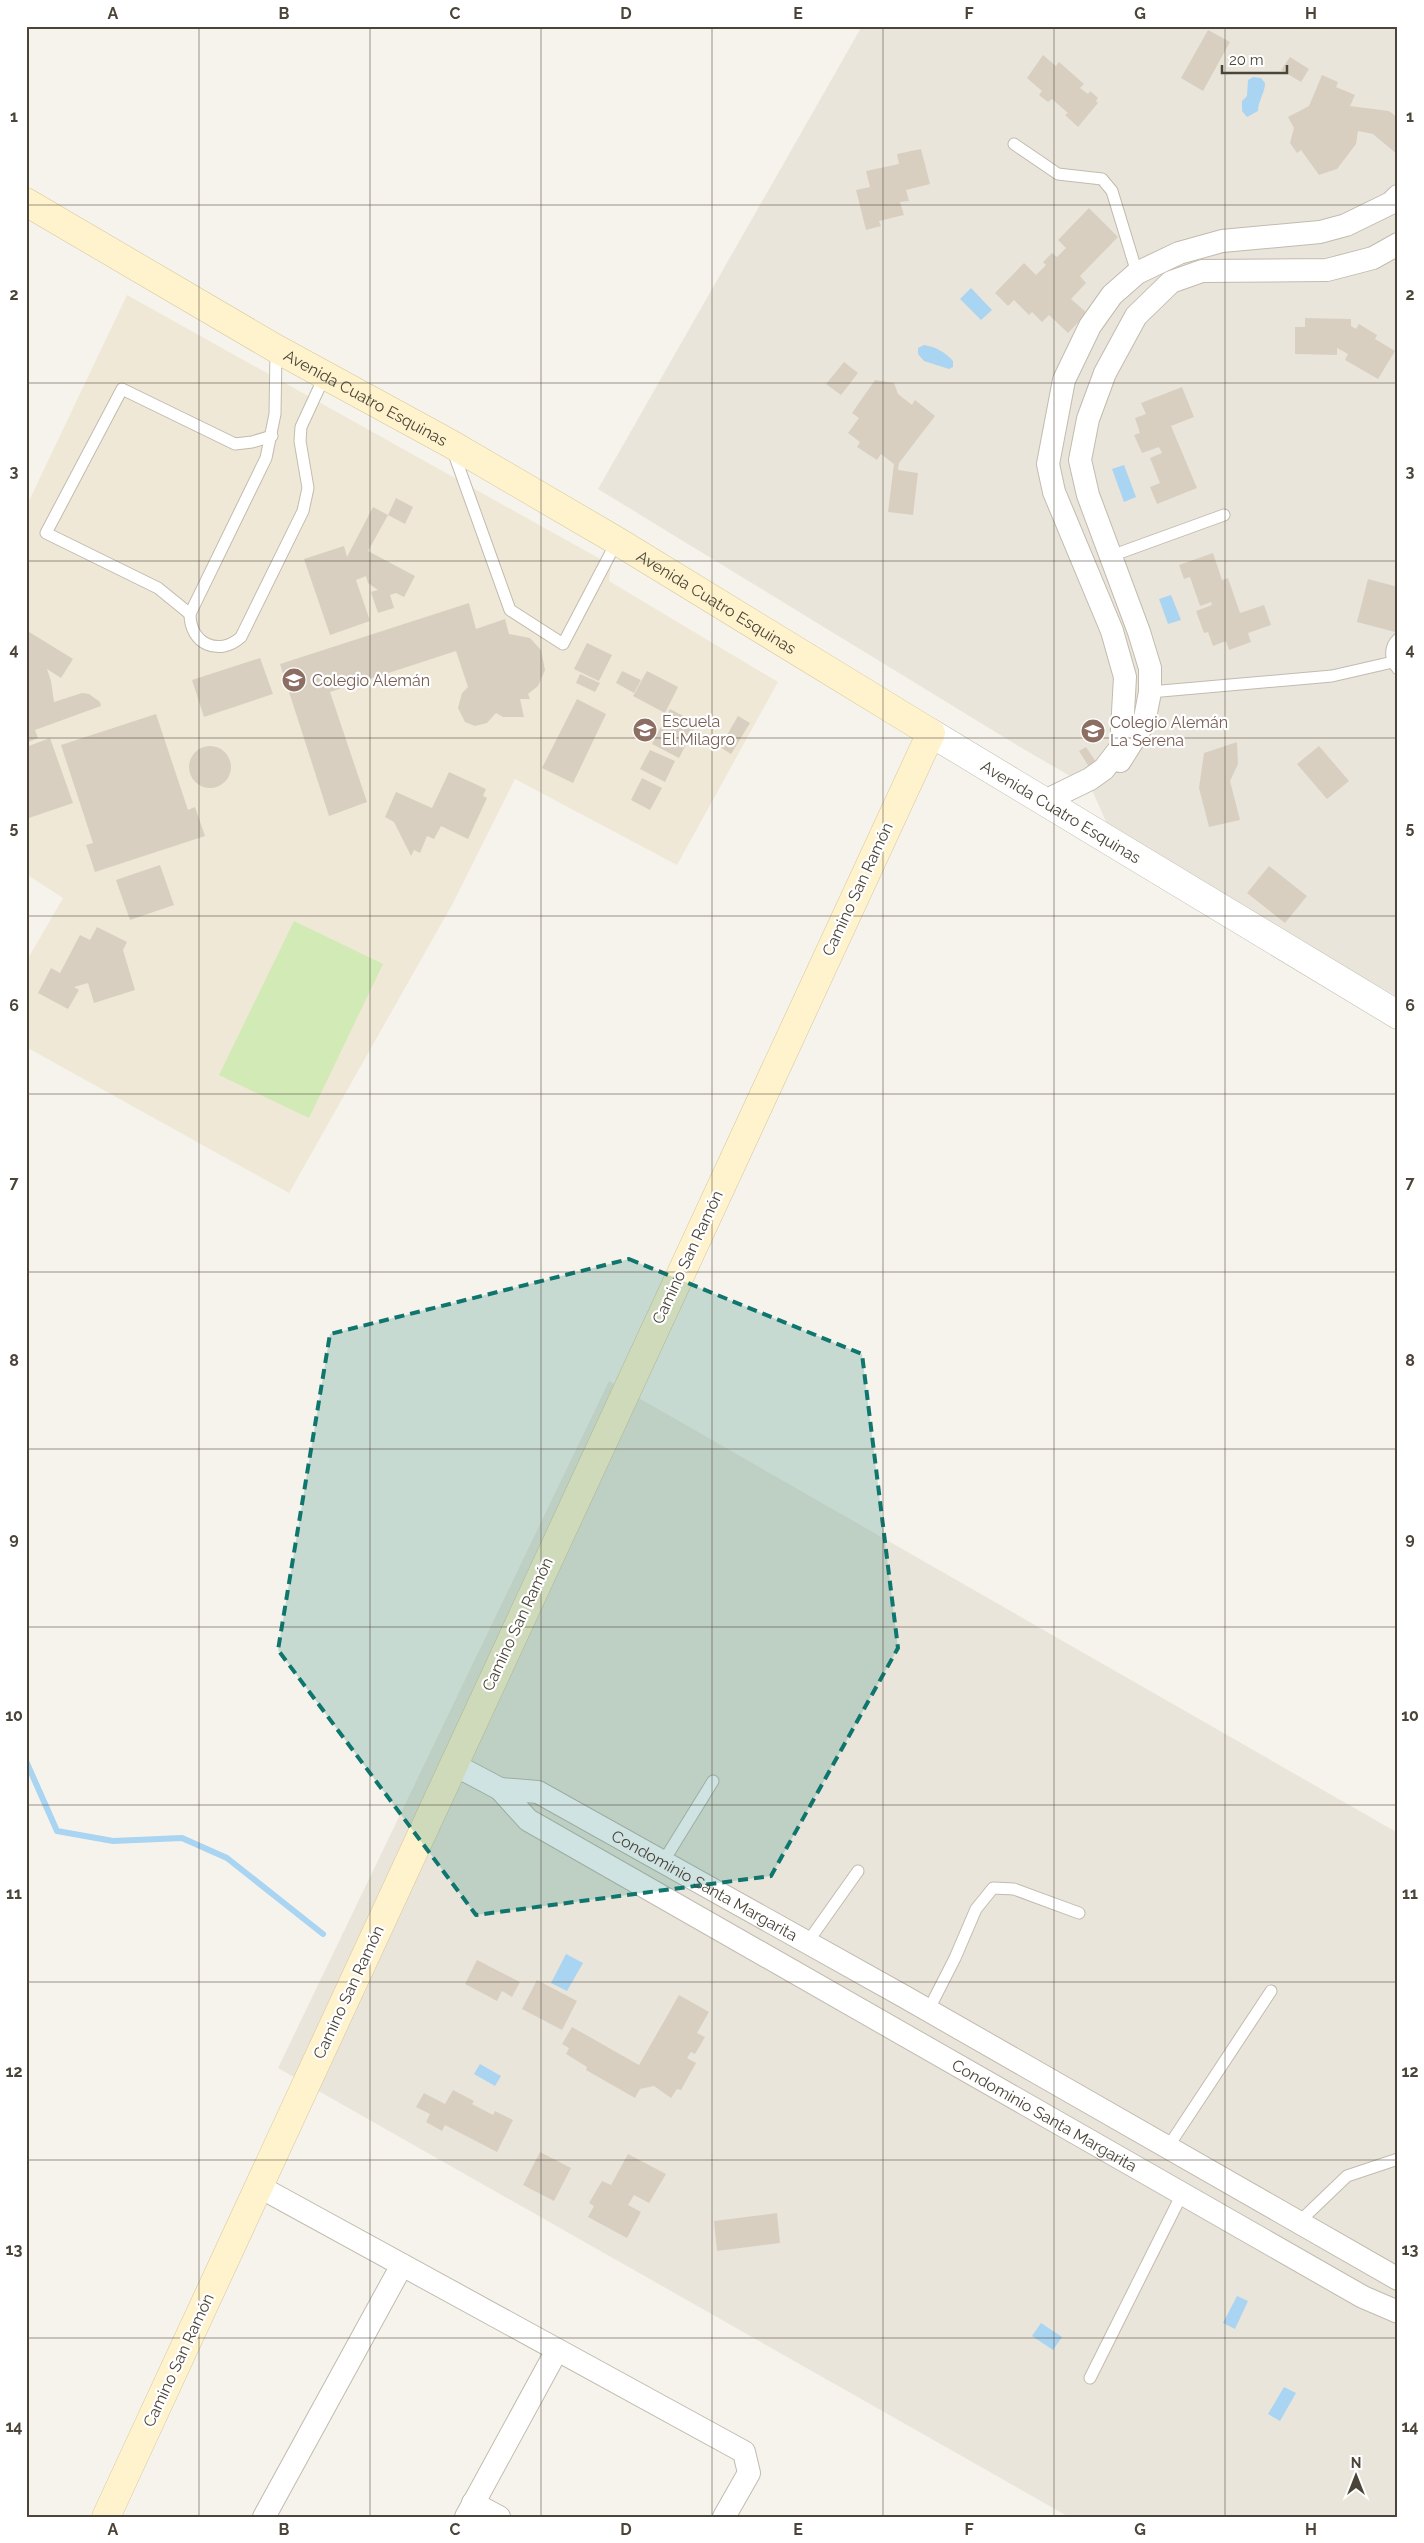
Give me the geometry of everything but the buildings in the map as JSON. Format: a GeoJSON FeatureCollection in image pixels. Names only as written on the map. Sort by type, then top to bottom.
{"type":"FeatureCollection","features":[{"type":"Feature","properties":{"kind":"main road","name":"Avenida Cuatro Esquinas"},"geometry":{"type":"LineString","coordinates":[[26,202],[276,348],[451,444],[616,541],[931,732]]}},
{"type":"Feature","properties":{"kind":"main road","name":"Camino San Ramón"},"geometry":{"type":"LineString","coordinates":[[106,2517],[931,732]]}},
{"type":"Feature","properties":{"kind":"street"},"geometry":{"type":"LineString","coordinates":[[1047,804],[1104,769],[1121,747],[1125,677],[1112,631],[1054,492],[1048,464],[1064,380],[1090,326],[1112,295],[1137,273],[1179,253],[1222,241],[1320,232],[1346,226],[1395,205]]}},
{"type":"Feature","properties":{"kind":"street"},"geometry":{"type":"LineString","coordinates":[[1047,804],[1093,784],[1113,770],[1130,747],[1144,723],[1150,692],[1150,668],[1088,495],[1080,460],[1088,419],[1105,373],[1136,316],[1171,282],[1202,270],[1327,270],[1373,258],[1398,244]]}},
{"type":"Feature","properties":{"kind":"street"},"geometry":{"type":"LineString","coordinates":[[1137,273],[1144,308]]}},
{"type":"Feature","properties":{"kind":"street","name":"Avenida Cuatro Esquinas"},"geometry":{"type":"LineString","coordinates":[[931,732],[1398,1015]]}},
{"type":"Feature","properties":{"kind":"street","name":"Condominio Santa Margarita"},"geometry":{"type":"LineString","coordinates":[[453,1764],[500,1789],[528,1820],[1363,2297],[1398,2312]]}},
{"type":"Feature","properties":{"kind":"street","name":"Condominio Santa Margarita"},"geometry":{"type":"LineString","coordinates":[[500,1789],[538,1792],[904,1997],[1398,2279]]}},
{"type":"Feature","properties":{"kind":"street"},"geometry":{"type":"LineString","coordinates":[[887,2026],[904,1997]]}},
{"type":"Feature","properties":{"kind":"street"},"geometry":{"type":"LineString","coordinates":[[1201,2205],[1217,2176]]}},
{"type":"Feature","properties":{"kind":"street"},"geometry":{"type":"LineString","coordinates":[[258,2186],[744,2452],[749,2473],[724,2517]]}},
{"type":"Feature","properties":{"kind":"street"},"geometry":{"type":"LineString","coordinates":[[264,2517],[402,2265]]}},
{"type":"Feature","properties":{"kind":"street"},"geometry":{"type":"LineString","coordinates":[[499,2517],[470,2510],[558,2350]]}},
{"type":"Feature","properties":{"kind":"lane"},"geometry":{"type":"LineString","coordinates":[[1014,144],[1058,174],[1102,179],[1112,191],[1137,273]]}},
{"type":"Feature","properties":{"kind":"lane"},"geometry":{"type":"LineString","coordinates":[[276,348],[277,392],[272,436],[266,458],[190,614],[194,633],[207,645],[226,647],[241,637],[303,512],[308,482],[300,441],[301,427],[325,375]]}},
{"type":"Feature","properties":{"kind":"lane"},"geometry":{"type":"LineString","coordinates":[[190,614],[158,588],[46,534],[122,389],[235,444],[252,442],[272,436]]}},
{"type":"Feature","properties":{"kind":"lane"},"geometry":{"type":"LineString","coordinates":[[451,444],[510,610],[564,644],[616,541]]}},
{"type":"Feature","properties":{"kind":"lane"},"geometry":{"type":"LineString","coordinates":[[1111,556],[1224,515]]}},
{"type":"Feature","properties":{"kind":"lane"},"geometry":{"type":"LineString","coordinates":[[1150,692],[1332,676],[1395,665],[1392,648],[1398,638]]}},
{"type":"Feature","properties":{"kind":"lane"},"geometry":{"type":"LineString","coordinates":[[663,1862],[713,1781]]}},
{"type":"Feature","properties":{"kind":"lane"},"geometry":{"type":"LineString","coordinates":[[807,1943],[858,1871]]}},
{"type":"Feature","properties":{"kind":"lane"},"geometry":{"type":"LineString","coordinates":[[928,2011],[955,1958],[976,1909],[993,1888],[1014,1889],[1079,1913]]}},
{"type":"Feature","properties":{"kind":"lane"},"geometry":{"type":"LineString","coordinates":[[1168,2148],[1271,1991]]}},
{"type":"Feature","properties":{"kind":"lane"},"geometry":{"type":"LineString","coordinates":[[1299,2222],[1347,2176],[1398,2159]]}},
{"type":"Feature","properties":{"kind":"lane"},"geometry":{"type":"LineString","coordinates":[[1090,2378],[1182,2194]]}},
{"type":"Feature","properties":{"kind":"highlighted area"},"geometry":{"type":"Polygon","coordinates":[[[629,1259],[862,1354],[898,1648],[771,1876],[476,1915],[278,1650],[330,1334],[629,1259]]]}},
{"type":"Feature","properties":{"kind":"shaded area"},"geometry":{"type":"Polygon","coordinates":[[[862,26],[1398,26],[1398,997],[1112,835],[1091,788],[1020,747],[598,489],[862,26]]]}},
{"type":"Feature","properties":{"kind":"shaded area","name":"Colegio Alemán"},"geometry":{"type":"Polygon","coordinates":[[[127,295],[611,565],[609,581],[778,682],[677,865],[515,779],[453,903],[289,1193],[26,1047],[26,962],[63,898],[26,874],[26,507],[127,295]]]}},
{"type":"Feature","properties":{"kind":"shaded area"},"geometry":{"type":"Polygon","coordinates":[[[609,1381],[1398,1833],[1398,2517],[1069,2517],[278,2068],[609,1381]]]}},
{"type":"Feature","properties":{"kind":"green space"},"geometry":{"type":"Polygon","coordinates":[[[294,921],[383,964],[309,1118],[219,1075],[294,921]]]}},
{"type":"Feature","properties":{"kind":"water"},"geometry":{"type":"Polygon","coordinates":[[[1253,77],[1261,78],[1265,83],[1265,87],[1258,111],[1247,117],[1242,111],[1242,101],[1247,96],[1248,80],[1253,77]]]}},
{"type":"Feature","properties":{"kind":"water"},"geometry":{"type":"Polygon","coordinates":[[[971,288],[992,310],[981,320],[960,299],[971,288]]]}},
{"type":"Feature","properties":{"kind":"water"},"geometry":{"type":"Polygon","coordinates":[[[924,345],[940,350],[947,355],[953,361],[953,367],[949,369],[924,361],[918,354],[918,348],[924,345]]]}},
{"type":"Feature","properties":{"kind":"water"},"geometry":{"type":"Polygon","coordinates":[[[1124,465],[1136,497],[1124,502],[1112,469],[1124,465]]]}},
{"type":"Feature","properties":{"kind":"water"},"geometry":{"type":"Polygon","coordinates":[[[1171,595],[1181,620],[1168,624],[1159,599],[1171,595]]]}},
{"type":"Feature","properties":{"kind":"water"},"geometry":{"type":"Polygon","coordinates":[[[566,1954],[583,1963],[567,1991],[551,1983],[566,1954]]]}},
{"type":"Feature","properties":{"kind":"water"},"geometry":{"type":"Polygon","coordinates":[[[480,2064],[501,2076],[495,2086],[474,2074],[480,2064]]]}},
{"type":"Feature","properties":{"kind":"water"},"geometry":{"type":"Polygon","coordinates":[[[1237,2296],[1248,2301],[1235,2329],[1223,2323],[1237,2296]]]}},
{"type":"Feature","properties":{"kind":"water"},"geometry":{"type":"Polygon","coordinates":[[[1041,2323],[1062,2337],[1053,2350],[1032,2336],[1041,2323]]]}},
{"type":"Feature","properties":{"kind":"water"},"geometry":{"type":"Polygon","coordinates":[[[1284,2387],[1296,2393],[1280,2421],[1268,2414],[1284,2387]]]}},
{"type":"Feature","properties":{"kind":"waterway"},"geometry":{"type":"LineString","coordinates":[[26,1761],[57,1831],[113,1841],[182,1838],[227,1858],[323,1934]]}},
{"type":"Feature","properties":{"kind":"place","name":"Colegio Alemán"},"geometry":{"type":"Point","coordinates":[294,680]}},
{"type":"Feature","properties":{"kind":"place","name":"Escuela El Milagro"},"geometry":{"type":"Point","coordinates":[645,730]}},
{"type":"Feature","properties":{"kind":"place","name":"Colegio Alemán La Serena"},"geometry":{"type":"Point","coordinates":[1093,731]}}]}
